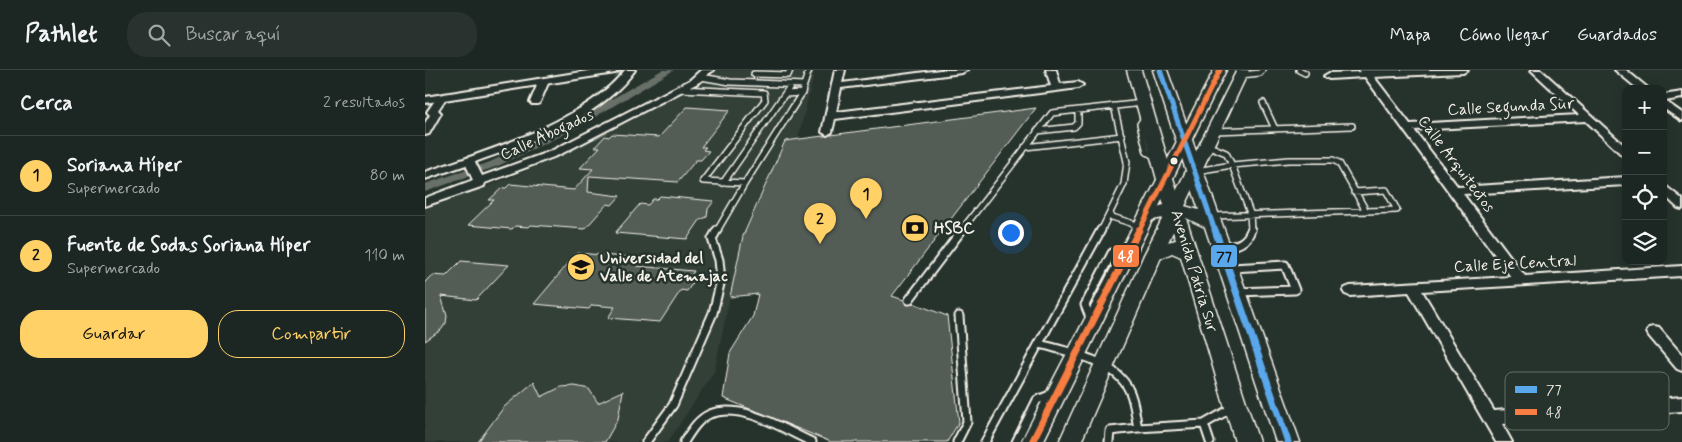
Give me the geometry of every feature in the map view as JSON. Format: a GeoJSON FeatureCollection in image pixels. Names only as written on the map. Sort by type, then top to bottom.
{"type":"FeatureCollection","features":[{"type":"Feature","properties":{"kind":"main road","name":"Avenida Patria Sur"},"geometry":{"type":"LineString","coordinates":[[1134,70],[1174,210],[1190,255],[1247,442]]}},
{"type":"Feature","properties":{"kind":"main road","name":"Avenida Patria Sur"},"geometry":{"type":"LineString","coordinates":[[1160,70],[1288,442]]}},
{"type":"Feature","properties":{"kind":"main road"},"geometry":{"type":"LineString","coordinates":[[1032,442],[1145,220],[1164,170],[1185,141],[1220,70]]}},
{"type":"Feature","properties":{"kind":"main road"},"geometry":{"type":"LineString","coordinates":[[1070,442],[1153,255],[1242,73]]}},
{"type":"Feature","properties":{"kind":"main road"},"geometry":{"type":"LineString","coordinates":[[1145,220],[1174,210],[1192,213],[1212,220]]}},
{"type":"Feature","properties":{"kind":"main road"},"geometry":{"type":"LineString","coordinates":[[1153,255],[1164,248],[1173,246],[1184,249],[1190,255]]}},
{"type":"Feature","properties":{"kind":"street"},"geometry":{"type":"LineString","coordinates":[[425,92],[568,70]]}},
{"type":"Feature","properties":{"kind":"street"},"geometry":{"type":"LineString","coordinates":[[425,100],[615,70]]}},
{"type":"Feature","properties":{"kind":"street"},"geometry":{"type":"LineString","coordinates":[[425,176],[471,164],[590,106],[615,88],[629,70]]}},
{"type":"Feature","properties":{"kind":"street"},"geometry":{"type":"LineString","coordinates":[[827,132],[840,70]]}},
{"type":"Feature","properties":{"kind":"street"},"geometry":{"type":"LineString","coordinates":[[837,86],[962,70]]}},
{"type":"Feature","properties":{"kind":"street"},"geometry":{"type":"LineString","coordinates":[[1051,70],[1056,88]]}},
{"type":"Feature","properties":{"kind":"street"},"geometry":{"type":"LineString","coordinates":[[1329,76],[1365,72],[1463,70]]}},
{"type":"Feature","properties":{"kind":"street"},"geometry":{"type":"LineString","coordinates":[[1536,70],[1622,149]]}},
{"type":"Feature","properties":{"kind":"street"},"geometry":{"type":"LineString","coordinates":[[1620,70],[1640,85]]}},
{"type":"Feature","properties":{"kind":"street","name":"Calle Abogados"},"geometry":{"type":"LineString","coordinates":[[425,202],[479,180],[555,153],[680,89],[703,72]]}},
{"type":"Feature","properties":{"kind":"street","name":"Calle Arquitectos"},"geometry":{"type":"LineString","coordinates":[[1365,72],[1521,280]]}},
{"type":"Feature","properties":{"kind":"street"},"geometry":{"type":"LineString","coordinates":[[535,102],[544,81]]}},
{"type":"Feature","properties":{"kind":"street"},"geometry":{"type":"LineString","coordinates":[[831,116],[1078,85]]}},
{"type":"Feature","properties":{"kind":"street"},"geometry":{"type":"LineString","coordinates":[[1667,98],[1682,96]]}},
{"type":"Feature","properties":{"kind":"street"},"geometry":{"type":"LineString","coordinates":[[425,132],[436,114],[432,112],[441,98]]}},
{"type":"Feature","properties":{"kind":"street"},"geometry":{"type":"LineString","coordinates":[[1667,106],[1682,118]]}},
{"type":"Feature","properties":{"kind":"street","name":"Calle Segunda Sur"},"geometry":{"type":"LineString","coordinates":[[1407,127],[1588,118]]}},
{"type":"Feature","properties":{"kind":"street"},"geometry":{"type":"LineString","coordinates":[[471,164],[479,180]]}},
{"type":"Feature","properties":{"kind":"street"},"geometry":{"type":"LineString","coordinates":[[1455,191],[1622,182]]}},
{"type":"Feature","properties":{"kind":"street"},"geometry":{"type":"LineString","coordinates":[[1667,192],[1682,205]]}},
{"type":"Feature","properties":{"kind":"street","name":"Calle Eje Central"},"geometry":{"type":"LineString","coordinates":[[1350,291],[1682,271]]}},
{"type":"Feature","properties":{"kind":"street"},"geometry":{"type":"LineString","coordinates":[[1413,287],[1504,442]]}},
{"type":"Feature","properties":{"kind":"street"},"geometry":{"type":"LineString","coordinates":[[1654,332],[1682,365]]}},
{"type":"Feature","properties":{"kind":"street"},"geometry":{"type":"LineString","coordinates":[[1669,405],[1682,404]]}},
{"type":"Feature","properties":{"kind":"street"},"geometry":{"type":"LineString","coordinates":[[1490,418],[1505,417]]}},
{"type":"Feature","properties":{"kind":"lane"},"geometry":{"type":"LineString","coordinates":[[747,83],[756,72],[788,75],[790,70]]}},
{"type":"Feature","properties":{"kind":"lane"},"geometry":{"type":"LineString","coordinates":[[647,442],[673,405],[713,312],[721,280],[719,260],[712,239],[745,182],[801,94],[809,70]]}},
{"type":"Feature","properties":{"kind":"lane"},"geometry":{"type":"LineString","coordinates":[[1242,73],[1260,73],[1262,70]]}},
{"type":"Feature","properties":{"kind":"lane"},"geometry":{"type":"LineString","coordinates":[[1299,70],[1305,73]]}},
{"type":"Feature","properties":{"kind":"lane"},"geometry":{"type":"LineString","coordinates":[[703,72],[730,82],[804,85]]}},
{"type":"Feature","properties":{"kind":"lane"},"geometry":{"type":"LineString","coordinates":[[723,90],[730,82]]}},
{"type":"Feature","properties":{"kind":"lane"},"geometry":{"type":"LineString","coordinates":[[723,183],[791,84]]}},
{"type":"Feature","properties":{"kind":"lane"},"geometry":{"type":"LineString","coordinates":[[680,89],[764,93],[765,100],[703,181],[723,183],[745,182]]}},
{"type":"Feature","properties":{"kind":"lane"},"geometry":{"type":"LineString","coordinates":[[785,94],[801,94]]}},
{"type":"Feature","properties":{"kind":"lane"},"geometry":{"type":"LineString","coordinates":[[1263,103],[1275,129]]}},
{"type":"Feature","properties":{"kind":"lane"},"geometry":{"type":"LineString","coordinates":[[909,300],[1052,113],[1114,106],[1146,108]]}},
{"type":"Feature","properties":{"kind":"lane"},"geometry":{"type":"LineString","coordinates":[[985,442],[1109,216],[1124,184],[1127,162],[1114,106]]}},
{"type":"Feature","properties":{"kind":"lane"},"geometry":{"type":"LineString","coordinates":[[1037,131],[1074,127],[1078,123],[1078,110]]}},
{"type":"Feature","properties":{"kind":"lane"},"geometry":{"type":"LineString","coordinates":[[1214,131],[1352,126]]}},
{"type":"Feature","properties":{"kind":"lane"},"geometry":{"type":"LineString","coordinates":[[1074,127],[1080,141]]}},
{"type":"Feature","properties":{"kind":"lane"},"geometry":{"type":"LineString","coordinates":[[1025,147],[1122,136]]}},
{"type":"Feature","properties":{"kind":"lane"},"geometry":{"type":"LineString","coordinates":[[1207,145],[1226,152],[1252,215],[1250,237],[1243,243],[1222,249]]}},
{"type":"Feature","properties":{"kind":"lane"},"geometry":{"type":"LineString","coordinates":[[1195,172],[1232,165],[1289,160],[1333,160],[1339,163],[1366,211]]}},
{"type":"Feature","properties":{"kind":"lane"},"geometry":{"type":"LineString","coordinates":[[1212,220],[1252,215],[1397,210],[1386,190],[1355,192]]}},
{"type":"Feature","properties":{"kind":"lane"},"geometry":{"type":"LineString","coordinates":[[1109,216],[1145,220]]}},
{"type":"Feature","properties":{"kind":"lane"},"geometry":{"type":"LineString","coordinates":[[1229,268],[1285,265],[1295,290],[1237,292]]}},
{"type":"Feature","properties":{"kind":"lane"},"geometry":{"type":"LineString","coordinates":[[957,442],[967,422],[959,316]]}},
{"type":"Feature","properties":{"kind":"lane"},"geometry":{"type":"LineString","coordinates":[[1040,344],[1103,366],[1117,374],[1128,386],[1138,428]]}},
{"type":"Feature","properties":{"kind":"lane"},"geometry":{"type":"LineString","coordinates":[[1016,442],[1037,400],[1058,391]]}},
{"type":"Feature","properties":{"kind":"lane"},"geometry":{"type":"LineString","coordinates":[[1109,442],[1111,431],[1204,424],[1236,406]]}},
{"type":"Feature","properties":{"kind":"lane"},"geometry":{"type":"LineString","coordinates":[[684,442],[700,420],[709,413],[725,410],[742,413],[812,442]]}},
{"type":"Feature","properties":{"kind":"lane"},"geometry":{"type":"LineString","coordinates":[[1204,424],[1210,442]]}},
{"type":"Feature","properties":{"kind":"shaded area","name":"Universidad del Valle de Atemajac"},"geometry":{"type":"Polygon","coordinates":[[[716,70],[815,70],[798,139],[784,141],[743,236],[714,372],[668,442],[425,442],[425,209],[515,176],[565,153],[631,116],[699,85],[716,70]]]}},
{"type":"Feature","properties":{"kind":"building"},"geometry":{"type":"Polygon","coordinates":[[[687,107],[730,110],[701,147],[706,147],[703,150],[709,151],[701,160],[696,160],[678,182],[589,176],[588,192],[620,196],[612,205],[607,204],[585,229],[531,225],[529,227],[515,226],[512,229],[468,225],[494,200],[489,200],[502,188],[506,188],[510,184],[574,190],[593,169],[580,168],[600,147],[595,147],[605,136],[609,137],[612,134],[659,137],[687,107]]]}},
{"type":"Feature","properties":{"kind":"building"},"geometry":{"type":"Polygon","coordinates":[[[1036,108],[892,296],[904,300],[908,305],[913,303],[947,316],[959,422],[947,442],[831,442],[723,398],[730,353],[753,316],[758,294],[730,297],[743,236],[785,141],[1036,108]]]}},
{"type":"Feature","properties":{"kind":"building"},"geometry":{"type":"Polygon","coordinates":[[[660,196],[714,201],[708,209],[707,217],[700,220],[687,239],[615,233],[640,204],[648,205],[653,199],[657,199],[660,196]]]}},
{"type":"Feature","properties":{"kind":"building"},"geometry":{"type":"Polygon","coordinates":[[[577,253],[627,257],[624,261],[639,262],[636,266],[694,271],[691,276],[697,277],[687,291],[681,290],[660,322],[608,318],[615,307],[592,305],[589,309],[534,304],[577,253]]]}},
{"type":"Feature","properties":{"kind":"building"},"geometry":{"type":"Polygon","coordinates":[[[461,261],[509,265],[476,300],[441,296],[447,316],[446,323],[441,330],[425,341],[425,282],[432,275],[446,276],[461,261]]]}},
{"type":"Feature","properties":{"kind":"building"},"geometry":{"type":"Polygon","coordinates":[[[534,382],[541,397],[561,387],[575,386],[589,389],[598,403],[623,391],[618,419],[605,442],[478,442],[504,407],[534,382]]]}},
{"type":"Feature","properties":{"kind":"waterway"},"geometry":{"type":"LineString","coordinates":[[425,188],[494,164],[569,128],[669,70]]}},
{"type":"Feature","properties":{"kind":"transit line","name":"77"},"geometry":{"type":"LineString","coordinates":[[1160,70],[1288,442]]}},
{"type":"Feature","properties":{"kind":"transit line","name":"48"},"geometry":{"type":"LineString","coordinates":[[1032,442],[1220,70]]}},
{"type":"Feature","properties":{"kind":"place","name":"Soriana Híper"},"geometry":{"type":"Point","coordinates":[866,219]}},
{"type":"Feature","properties":{"kind":"place","name":"HSBC"},"geometry":{"type":"Point","coordinates":[915,228]}},
{"type":"Feature","properties":{"kind":"place","name":"Fuente de Sodas Soriana Híper"},"geometry":{"type":"Point","coordinates":[820,244]}},
{"type":"Feature","properties":{"kind":"place","name":"Universidad del Valle de Atemajac"},"geometry":{"type":"Point","coordinates":[581,267]}}]}
